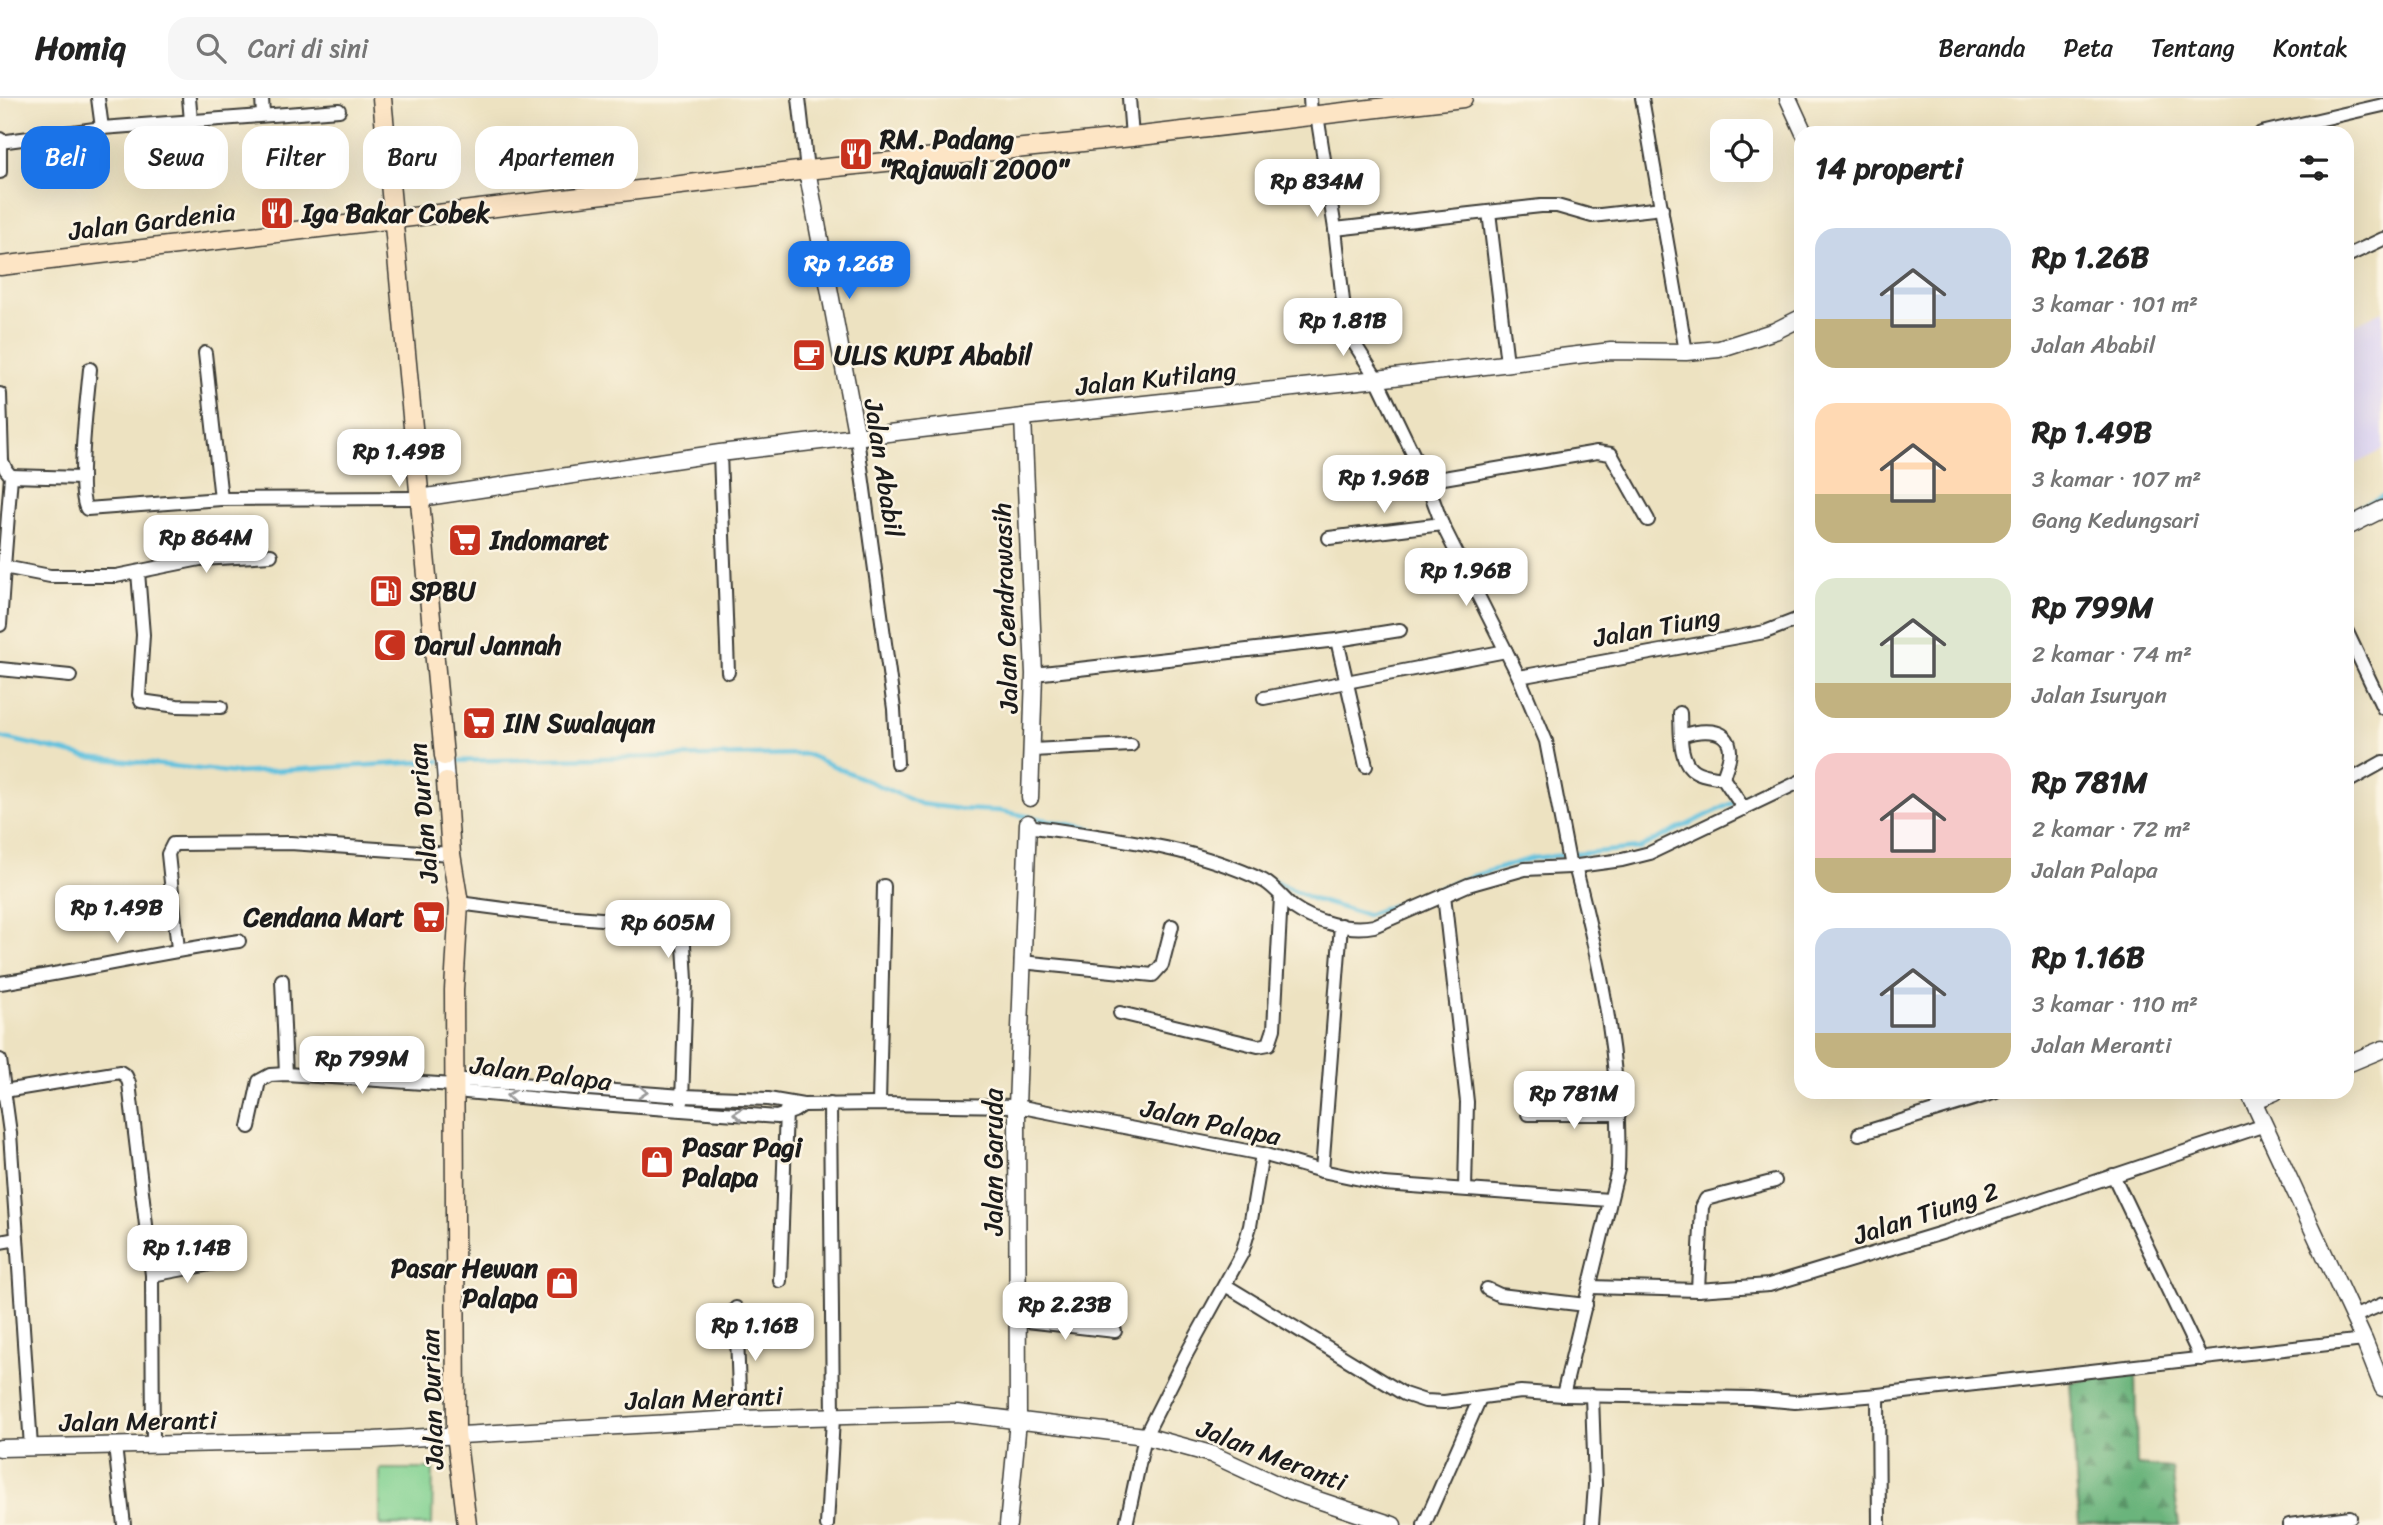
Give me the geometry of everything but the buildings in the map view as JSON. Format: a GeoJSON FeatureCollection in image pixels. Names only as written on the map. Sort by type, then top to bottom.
{"type":"FeatureCollection","features":[{"type":"Feature","properties":{"kind":"main road","name":"Jalan Durian"},"geometry":{"type":"LineString","coordinates":[[382,98],[444,756]]}},
{"type":"Feature","properties":{"kind":"main road","name":"Jalan Gardenia"},"geometry":{"type":"LineString","coordinates":[[0,266],[807,170],[1132,137],[1313,109],[1462,98]]}},
{"type":"Feature","properties":{"kind":"main road","name":"Jalan Durian"},"geometry":{"type":"LineString","coordinates":[[446,782],[451,855],[459,903],[454,990],[456,1434],[467,1525]]}},
{"type":"Feature","properties":{"kind":"street"},"geometry":{"type":"LineString","coordinates":[[98,98],[102,126]]}},
{"type":"Feature","properties":{"kind":"street"},"geometry":{"type":"LineString","coordinates":[[189,98],[191,121]]}},
{"type":"Feature","properties":{"kind":"street"},"geometry":{"type":"LineString","coordinates":[[262,98],[264,115]]}},
{"type":"Feature","properties":{"kind":"street","name":"Jalan Ababil"},"geometry":{"type":"LineString","coordinates":[[799,98],[807,170],[857,439],[894,709],[897,764]]}},
{"type":"Feature","properties":{"kind":"street"},"geometry":{"type":"LineString","coordinates":[[1129,98],[1132,137]]}},
{"type":"Feature","properties":{"kind":"street"},"geometry":{"type":"LineString","coordinates":[[1642,98],[1686,352]]}},
{"type":"Feature","properties":{"kind":"street"},"geometry":{"type":"LineString","coordinates":[[1787,98],[1801,126]]}},
{"type":"Feature","properties":{"kind":"street"},"geometry":{"type":"LineString","coordinates":[[2292,126],[2383,105]]}},
{"type":"Feature","properties":{"kind":"street"},"geometry":{"type":"LineString","coordinates":[[1313,109],[1335,229],[1345,319],[1354,344],[1377,379],[1426,481],[1442,524],[1519,677],[1546,741],[1562,835],[1600,967],[1613,1045],[1619,1114],[1618,1169],[1563,1395]]}},
{"type":"Feature","properties":{"kind":"street"},"geometry":{"type":"LineString","coordinates":[[110,127],[339,110]]}},
{"type":"Feature","properties":{"kind":"street"},"geometry":{"type":"LineString","coordinates":[[0,172],[0,140],[21,138]]}},
{"type":"Feature","properties":{"kind":"street"},"geometry":{"type":"LineString","coordinates":[[1335,229],[1549,205],[1585,215],[1600,216],[1662,208]]}},
{"type":"Feature","properties":{"kind":"street"},"geometry":{"type":"LineString","coordinates":[[1489,212],[1507,363]]}},
{"type":"Feature","properties":{"kind":"street"},"geometry":{"type":"LineString","coordinates":[[2354,253],[2383,239]]}},
{"type":"Feature","properties":{"kind":"street","name":"Jalan Kutilang"},"geometry":{"type":"LineString","coordinates":[[419,498],[720,453],[857,439],[1023,417],[1611,351],[1686,352],[1719,349],[1740,344],[1794,321]]}},
{"type":"Feature","properties":{"kind":"street"},"geometry":{"type":"LineString","coordinates":[[205,353],[220,499]]}},
{"type":"Feature","properties":{"kind":"street"},"geometry":{"type":"LineString","coordinates":[[90,369],[82,478],[83,500],[87,509],[220,499],[419,498]]}},
{"type":"Feature","properties":{"kind":"street"},"geometry":{"type":"LineString","coordinates":[[0,394],[2,461],[11,476],[2,567],[0,625]]}},
{"type":"Feature","properties":{"kind":"street","name":"Jalan Cendrawasih"},"geometry":{"type":"LineString","coordinates":[[1023,417],[1034,674],[1030,798]]}},
{"type":"Feature","properties":{"kind":"street"},"geometry":{"type":"LineString","coordinates":[[1426,481],[1597,452],[1611,454],[1648,520]]}},
{"type":"Feature","properties":{"kind":"street"},"geometry":{"type":"LineString","coordinates":[[720,453],[728,672]]}},
{"type":"Feature","properties":{"kind":"street"},"geometry":{"type":"LineString","coordinates":[[11,476],[82,478]]}},
{"type":"Feature","properties":{"kind":"street"},"geometry":{"type":"LineString","coordinates":[[2354,524],[2383,509]]}},
{"type":"Feature","properties":{"kind":"street"},"geometry":{"type":"LineString","coordinates":[[1329,538],[1442,524]]}},
{"type":"Feature","properties":{"kind":"street"},"geometry":{"type":"LineString","coordinates":[[2,567],[50,576],[116,576],[200,559],[271,555]]}},
{"type":"Feature","properties":{"kind":"street"},"geometry":{"type":"LineString","coordinates":[[138,572],[143,635],[139,695],[141,701],[177,706],[220,707]]}},
{"type":"Feature","properties":{"kind":"street","name":"Jalan Tiung"},"geometry":{"type":"LineString","coordinates":[[1519,677],[1765,632],[1794,621]]}},
{"type":"Feature","properties":{"kind":"street"},"geometry":{"type":"LineString","coordinates":[[1034,674],[1337,640],[1400,629]]}},
{"type":"Feature","properties":{"kind":"street"},"geometry":{"type":"LineString","coordinates":[[1337,640],[1366,766]]}},
{"type":"Feature","properties":{"kind":"street"},"geometry":{"type":"LineString","coordinates":[[2354,647],[2383,708]]}},
{"type":"Feature","properties":{"kind":"street"},"geometry":{"type":"LineString","coordinates":[[1264,698],[1506,651]]}},
{"type":"Feature","properties":{"kind":"street"},"geometry":{"type":"LineString","coordinates":[[0,669],[69,676]]}},
{"type":"Feature","properties":{"kind":"street"},"geometry":{"type":"LineString","coordinates":[[1680,713],[1684,758],[1688,765],[1695,772],[1728,783]]}},
{"type":"Feature","properties":{"kind":"street"},"geometry":{"type":"LineString","coordinates":[[1681,736],[1712,730],[1724,737],[1730,752],[1728,783],[1743,806]]}},
{"type":"Feature","properties":{"kind":"street"},"geometry":{"type":"LineString","coordinates":[[1032,750],[1132,745]]}},
{"type":"Feature","properties":{"kind":"street","name":"Jalan Durian"},"geometry":{"type":"LineString","coordinates":[[444,756],[446,782]]}},
{"type":"Feature","properties":{"kind":"street"},"geometry":{"type":"LineString","coordinates":[[2354,778],[2383,762]]}},
{"type":"Feature","properties":{"kind":"street"},"geometry":{"type":"LineString","coordinates":[[1028,824],[1190,853],[1272,885],[1281,896],[1306,914],[1356,928],[1374,926],[1478,882],[1525,869],[1622,860],[1650,853],[1794,783]]}},
{"type":"Feature","properties":{"kind":"street","name":"Jalan Garuda"},"geometry":{"type":"LineString","coordinates":[[1008,1525],[1018,1421],[1017,1106],[1030,798]]}},
{"type":"Feature","properties":{"kind":"street"},"geometry":{"type":"LineString","coordinates":[[178,949],[168,854],[173,844],[290,843],[451,855]]}},
{"type":"Feature","properties":{"kind":"street"},"geometry":{"type":"LineString","coordinates":[[879,1104],[884,886]]}},
{"type":"Feature","properties":{"kind":"street"},"geometry":{"type":"LineString","coordinates":[[1444,895],[1467,1102],[1465,1189]]}},
{"type":"Feature","properties":{"kind":"street"},"geometry":{"type":"LineString","coordinates":[[1119,1013],[1258,1046],[1269,1044],[1274,1029],[1281,896]]}},
{"type":"Feature","properties":{"kind":"street"},"geometry":{"type":"LineString","coordinates":[[459,903],[551,915],[676,925],[684,945],[686,980],[681,1110]]}},
{"type":"Feature","properties":{"kind":"street"},"geometry":{"type":"LineString","coordinates":[[1322,1171],[1341,925]]}},
{"type":"Feature","properties":{"kind":"street"},"geometry":{"type":"LineString","coordinates":[[1021,962],[1153,975],[1162,965],[1172,926]]}},
{"type":"Feature","properties":{"kind":"street"},"geometry":{"type":"LineString","coordinates":[[0,983],[57,975],[178,949],[239,941]]}},
{"type":"Feature","properties":{"kind":"street"},"geometry":{"type":"LineString","coordinates":[[282,980],[286,1074]]}},
{"type":"Feature","properties":{"kind":"street"},"geometry":{"type":"LineString","coordinates":[[2354,1061],[2383,1049]]}},
{"type":"Feature","properties":{"kind":"street"},"geometry":{"type":"LineString","coordinates":[[0,1060],[9,1133],[31,1447]]}},
{"type":"Feature","properties":{"kind":"street"},"geometry":{"type":"LineString","coordinates":[[4,1091],[120,1072],[126,1076],[129,1083],[152,1275],[153,1445]]}},
{"type":"Feature","properties":{"kind":"street"},"geometry":{"type":"LineString","coordinates":[[249,1127],[259,1081],[270,1075],[454,1085]]}},
{"type":"Feature","properties":{"kind":"street","name":"Jalan Palapa"},"geometry":{"type":"LineString","coordinates":[[454,1085],[466,1080],[683,1096],[786,1108],[830,1104],[1017,1106],[1262,1154],[1322,1171],[1384,1184],[1609,1200]]}},
{"type":"Feature","properties":{"kind":"street","name":"Jalan Palapa"},"geometry":{"type":"LineString","coordinates":[[454,1085],[466,1092],[777,1117],[786,1108]]}},
{"type":"Feature","properties":{"kind":"street"},"geometry":{"type":"LineString","coordinates":[[1859,1134],[1973,1099]]}},
{"type":"Feature","properties":{"kind":"street"},"geometry":{"type":"LineString","coordinates":[[2253,1099],[2364,1340],[2383,1388]]}},
{"type":"Feature","properties":{"kind":"street"},"geometry":{"type":"LineString","coordinates":[[827,1525],[833,1418],[830,1104]]}},
{"type":"Feature","properties":{"kind":"street"},"geometry":{"type":"LineString","coordinates":[[780,1281],[786,1108]]}},
{"type":"Feature","properties":{"kind":"street"},"geometry":{"type":"LineString","coordinates":[[1528,1114],[1619,1114]]}},
{"type":"Feature","properties":{"kind":"street","name":"Jalan Tiung 2"},"geometry":{"type":"LineString","coordinates":[[1590,1287],[1698,1290],[1769,1285],[1945,1232],[2266,1125]]}},
{"type":"Feature","properties":{"kind":"street"},"geometry":{"type":"LineString","coordinates":[[1126,1525],[1145,1436],[1242,1252],[1250,1226],[1262,1154]]}},
{"type":"Feature","properties":{"kind":"street"},"geometry":{"type":"LineString","coordinates":[[2113,1175],[2201,1359]]}},
{"type":"Feature","properties":{"kind":"street"},"geometry":{"type":"LineString","coordinates":[[1698,1290],[1702,1207],[1706,1199],[1775,1181]]}},
{"type":"Feature","properties":{"kind":"street"},"geometry":{"type":"LineString","coordinates":[[0,1241],[17,1240]]}},
{"type":"Feature","properties":{"kind":"street"},"geometry":{"type":"LineString","coordinates":[[152,1275],[216,1263]]}},
{"type":"Feature","properties":{"kind":"street"},"geometry":{"type":"LineString","coordinates":[[1224,1284],[1404,1395],[1425,1401],[1444,1402],[1521,1392],[1751,1398],[1795,1402],[2364,1340]]}},
{"type":"Feature","properties":{"kind":"street"},"geometry":{"type":"LineString","coordinates":[[1488,1289],[1500,1296],[1586,1305]]}},
{"type":"Feature","properties":{"kind":"street"},"geometry":{"type":"LineString","coordinates":[[2353,1317],[2383,1304]]}},
{"type":"Feature","properties":{"kind":"street"},"geometry":{"type":"LineString","coordinates":[[736,1308],[740,1419]]}},
{"type":"Feature","properties":{"kind":"street"},"geometry":{"type":"LineString","coordinates":[[1018,1320],[1115,1331]]}},
{"type":"Feature","properties":{"kind":"street"},"geometry":{"type":"LineString","coordinates":[[1592,1395],[1595,1485],[1592,1525]]}},
{"type":"Feature","properties":{"kind":"street"},"geometry":{"type":"LineString","coordinates":[[1878,1395],[1879,1525]]}},
{"type":"Feature","properties":{"kind":"street"},"geometry":{"type":"LineString","coordinates":[[1424,1525],[1480,1398]]}},
{"type":"Feature","properties":{"kind":"street","name":"Jalan Meranti"},"geometry":{"type":"LineString","coordinates":[[0,1448],[374,1440],[740,1419],[957,1413],[1145,1436],[1211,1454],[1291,1491],[1393,1525]]}},
{"type":"Feature","properties":{"kind":"street"},"geometry":{"type":"LineString","coordinates":[[115,1446],[124,1525]]}},
{"type":"Feature","properties":{"kind":"street"},"geometry":{"type":"LineString","coordinates":[[2289,1525],[2350,1517]]}},
{"type":"Feature","properties":{"kind":"shaded area"},"geometry":{"type":"Polygon","coordinates":[[[2383,311],[2383,450],[2354,464],[2354,325],[2383,311]]]}},
{"type":"Feature","properties":{"kind":"green space"},"geometry":{"type":"Polygon","coordinates":[[[2135,1372],[2137,1465],[2172,1468],[2179,1525],[2079,1523],[2070,1382],[2135,1372]]]}},
{"type":"Feature","properties":{"kind":"green space"},"geometry":{"type":"Polygon","coordinates":[[[380,1469],[433,1469],[432,1525],[380,1525],[380,1469]]]}},
{"type":"Feature","properties":{"kind":"waterway"},"geometry":{"type":"LineString","coordinates":[[2354,510],[2383,496]]}},
{"type":"Feature","properties":{"kind":"waterway"},"geometry":{"type":"LineString","coordinates":[[0,737],[88,757],[236,773],[440,761]]}},
{"type":"Feature","properties":{"kind":"waterway"},"geometry":{"type":"LineString","coordinates":[[449,761],[806,754],[921,804],[1000,811],[1093,829]]}},
{"type":"Feature","properties":{"kind":"waterway"},"geometry":{"type":"LineString","coordinates":[[1272,880],[1312,899],[1366,915],[1470,877],[1533,858],[1639,848],[1794,773]]}},
{"type":"Feature","properties":{"kind":"place","name":"RM. Padang \"Rajawali 2000\""},"geometry":{"type":"Point","coordinates":[856,154]}},
{"type":"Feature","properties":{"kind":"place","name":"Iga Bakar Cobek"},"geometry":{"type":"Point","coordinates":[277,213]}},
{"type":"Feature","properties":{"kind":"place","name":"ULIS KUPI Ababil"},"geometry":{"type":"Point","coordinates":[809,355]}},
{"type":"Feature","properties":{"kind":"place","name":"Indomaret"},"geometry":{"type":"Point","coordinates":[465,540]}},
{"type":"Feature","properties":{"kind":"place","name":"SPBU"},"geometry":{"type":"Point","coordinates":[386,591]}},
{"type":"Feature","properties":{"kind":"place","name":"Darul Jannah"},"geometry":{"type":"Point","coordinates":[390,645]}},
{"type":"Feature","properties":{"kind":"place","name":"IIN Swalayan"},"geometry":{"type":"Point","coordinates":[479,723]}},
{"type":"Feature","properties":{"kind":"place","name":"Cendana Mart"},"geometry":{"type":"Point","coordinates":[429,917]}},
{"type":"Feature","properties":{"kind":"place","name":"Pasar Pagi Palapa"},"geometry":{"type":"Point","coordinates":[657,1162]}},
{"type":"Feature","properties":{"kind":"place","name":"Pasar Hewan Palapa"},"geometry":{"type":"Point","coordinates":[562,1283]}}]}
